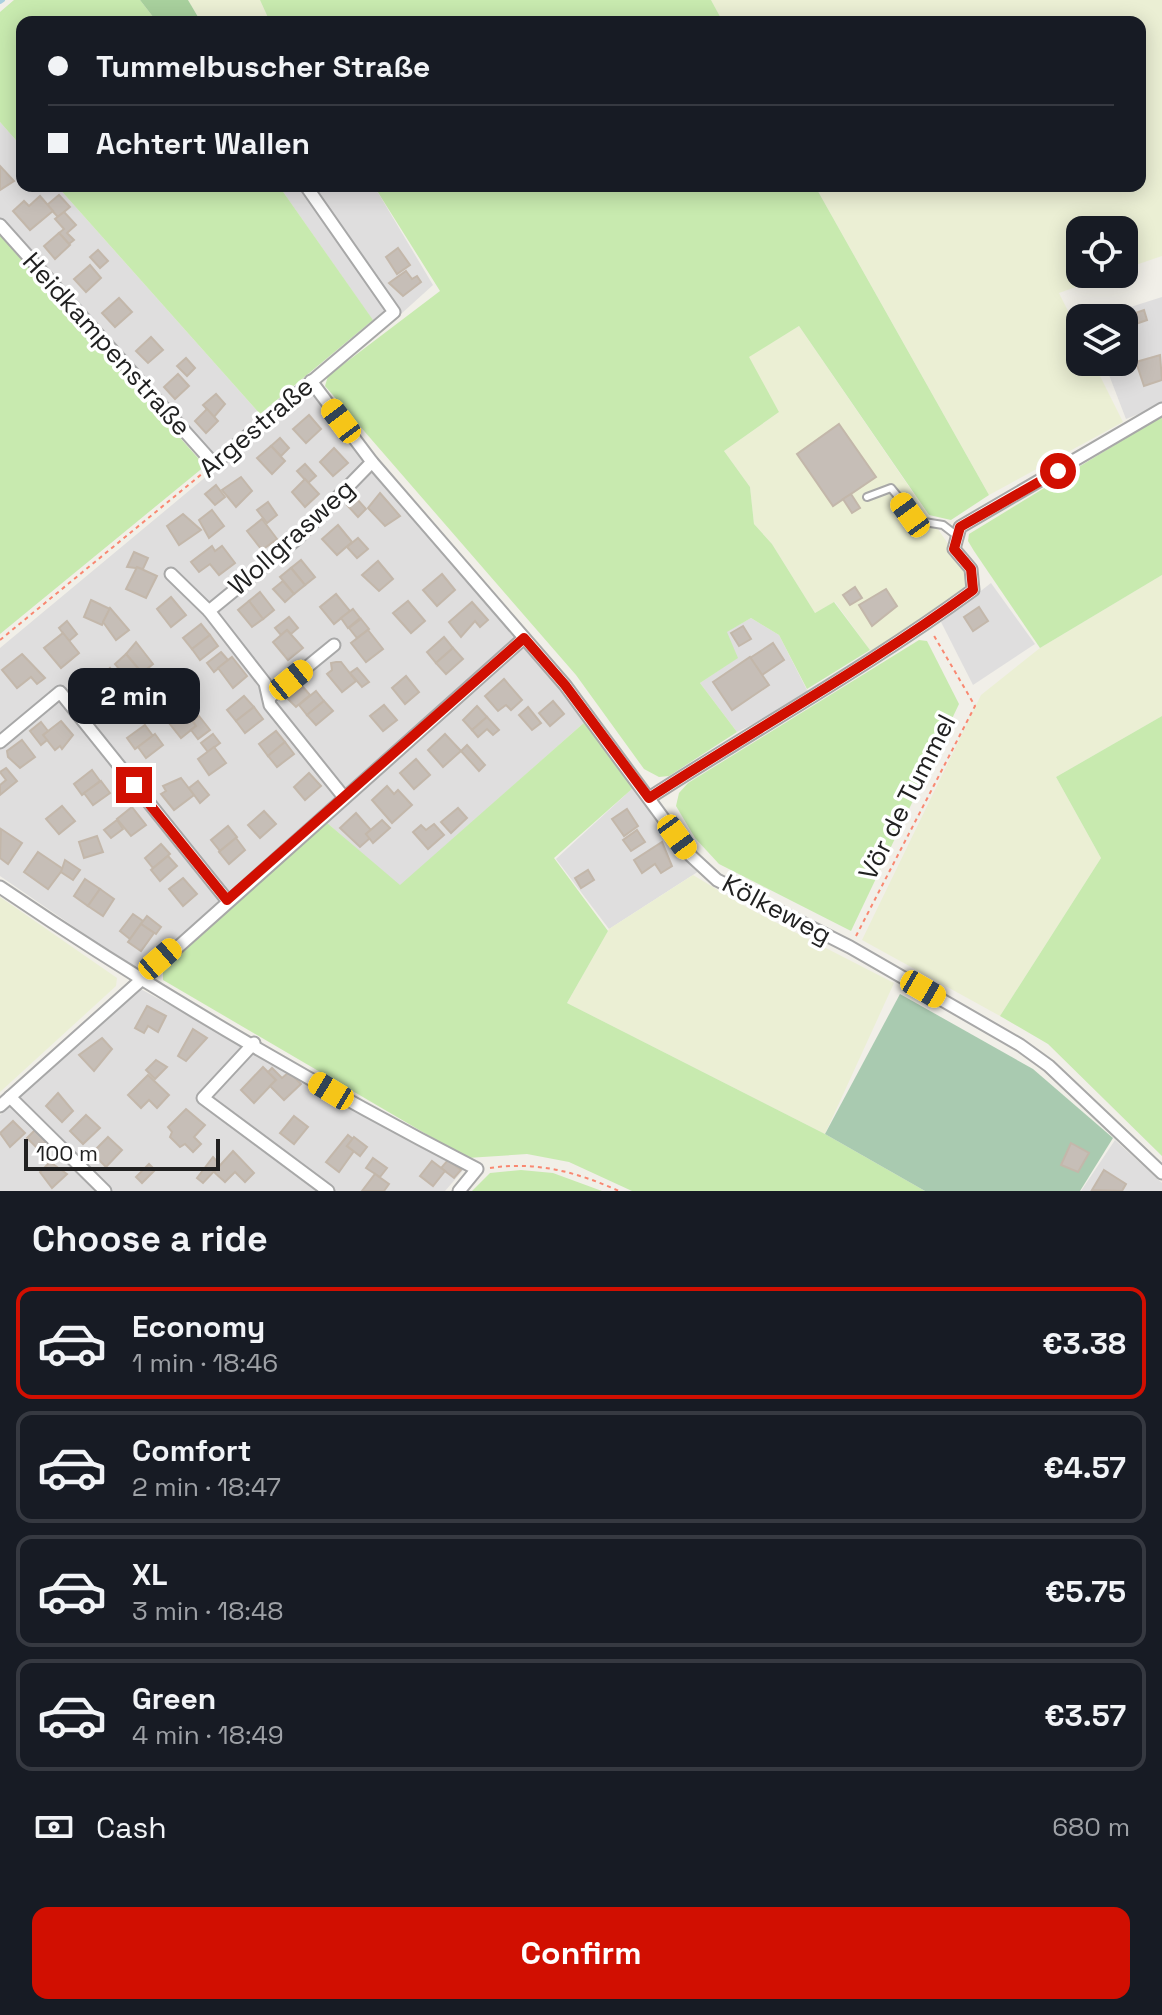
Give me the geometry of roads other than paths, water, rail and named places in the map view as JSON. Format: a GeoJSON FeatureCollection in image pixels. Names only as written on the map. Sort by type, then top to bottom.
{"type":"FeatureCollection","features":[{"type":"Feature","properties":{"kind":"street","name":"Argestraße"},"geometry":{"type":"LineString","coordinates":[[214,464],[394,312],[310,192]]}},
{"type":"Feature","properties":{"kind":"street","name":"Heidkampenstraße"},"geometry":{"type":"LineString","coordinates":[[0,225],[214,464]]}},
{"type":"Feature","properties":{"kind":"street","name":"Kölkeweg"},"geometry":{"type":"LineString","coordinates":[[311,381],[372,462],[565,685],[691,856],[717,880],[850,947],[1049,1066],[1162,1173]]}},
{"type":"Feature","properties":{"kind":"street"},"geometry":{"type":"LineString","coordinates":[[649,798],[741,738],[838,683],[973,590],[971,569],[954,549],[960,527],[1162,409]]}},
{"type":"Feature","properties":{"kind":"street","name":"Wollgrasweg"},"geometry":{"type":"LineString","coordinates":[[209,611],[297,539],[372,462]]}},
{"type":"Feature","properties":{"kind":"street","name":"Wollgrasweg"},"geometry":{"type":"LineString","coordinates":[[171,574],[209,611],[265,683],[270,705],[343,796]]}},
{"type":"Feature","properties":{"kind":"street"},"geometry":{"type":"LineString","coordinates":[[0,1106],[138,979],[524,638]]}},
{"type":"Feature","properties":{"kind":"street"},"geometry":{"type":"LineString","coordinates":[[269,698],[334,645]]}},
{"type":"Feature","properties":{"kind":"street"},"geometry":{"type":"LineString","coordinates":[[0,742],[60,692],[227,900]]}},
{"type":"Feature","properties":{"kind":"street"},"geometry":{"type":"LineString","coordinates":[[0,887],[138,979],[254,1043],[357,1106],[477,1169],[459,1191]]}},
{"type":"Feature","properties":{"kind":"street"},"geometry":{"type":"LineString","coordinates":[[254,1043],[203,1098],[328,1191]]}},
{"type":"Feature","properties":{"kind":"street"},"geometry":{"type":"LineString","coordinates":[[10,1097],[105,1191]]}},
{"type":"Feature","properties":{"kind":"lane"},"geometry":{"type":"LineString","coordinates":[[867,497],[891,488],[918,521],[943,525],[956,535]]}}]}
